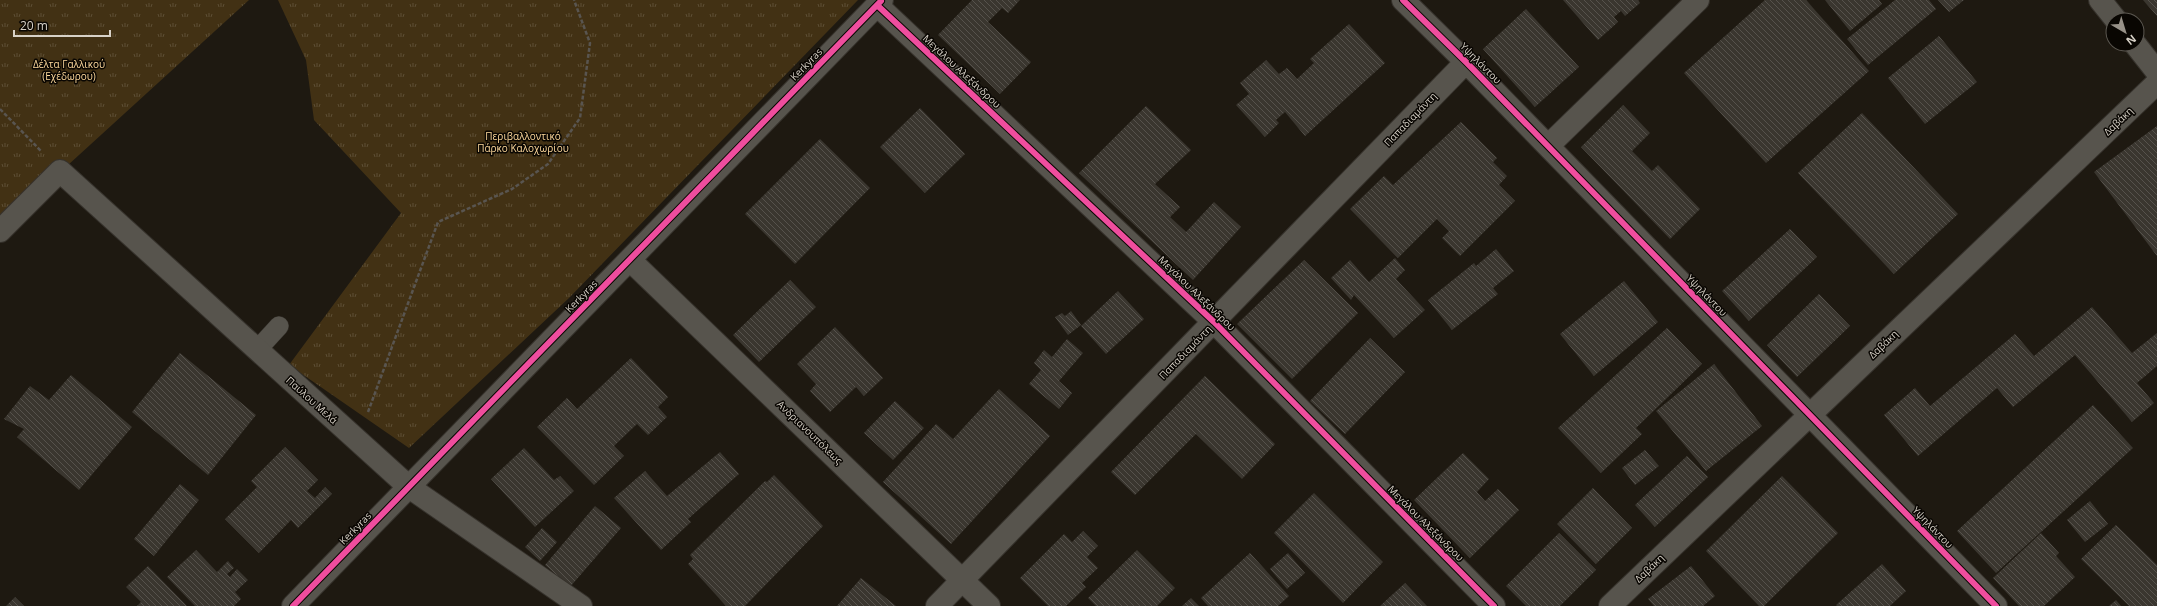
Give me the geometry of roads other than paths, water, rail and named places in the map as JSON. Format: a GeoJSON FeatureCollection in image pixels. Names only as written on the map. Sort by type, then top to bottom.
{"type":"FeatureCollection","features":[{"type":"Feature","properties":{"kind":"street","name":"Υψηλάντου"},"geometry":{"type":"LineString","coordinates":[[1403,0],[1466,62],[1996,606]]}},
{"type":"Feature","properties":{"kind":"street"},"geometry":{"type":"LineString","coordinates":[[1548,146],[1698,0]]}},
{"type":"Feature","properties":{"kind":"street"},"geometry":{"type":"LineString","coordinates":[[2100,0],[2110,12]]}},
{"type":"Feature","properties":{"kind":"street","name":"Kerkyras"},"geometry":{"type":"LineString","coordinates":[[294,606],[880,2]]}},
{"type":"Feature","properties":{"kind":"street","name":"Μεγάλου Αλεξάνδρου"},"geometry":{"type":"LineString","coordinates":[[880,2],[1214,322],[1494,606]]}},
{"type":"Feature","properties":{"kind":"street"},"geometry":{"type":"LineString","coordinates":[[2141,52],[2157,72]]}},
{"type":"Feature","properties":{"kind":"street","name":"Παπαδιαμάντη"},"geometry":{"type":"LineString","coordinates":[[937,606],[1466,62]]}},
{"type":"Feature","properties":{"kind":"street","name":"Δαβάκη"},"geometry":{"type":"LineString","coordinates":[[1610,606],[2157,83]]}},
{"type":"Feature","properties":{"kind":"street","name":"Παύλου Μελά"},"geometry":{"type":"LineString","coordinates":[[0,231],[60,172],[409,487],[581,606]]}},
{"type":"Feature","properties":{"kind":"street","name":"Ανδριανουπόλεως"},"geometry":{"type":"LineString","coordinates":[[630,260],[989,606]]}},
{"type":"Feature","properties":{"kind":"lane"},"geometry":{"type":"LineString","coordinates":[[257,350],[279,326]]}},
{"type":"Feature","properties":{"kind":"park label","name":"Δέλτα Γαλλικού (Εχέδωρου)"},"geometry":{"type":"Point","coordinates":[69,70]}},
{"type":"Feature","properties":{"kind":"park label","name":"Περιβαλλοντικό Πάρκο Καλοχωρίου"},"geometry":{"type":"Point","coordinates":[523,142]}}]}
